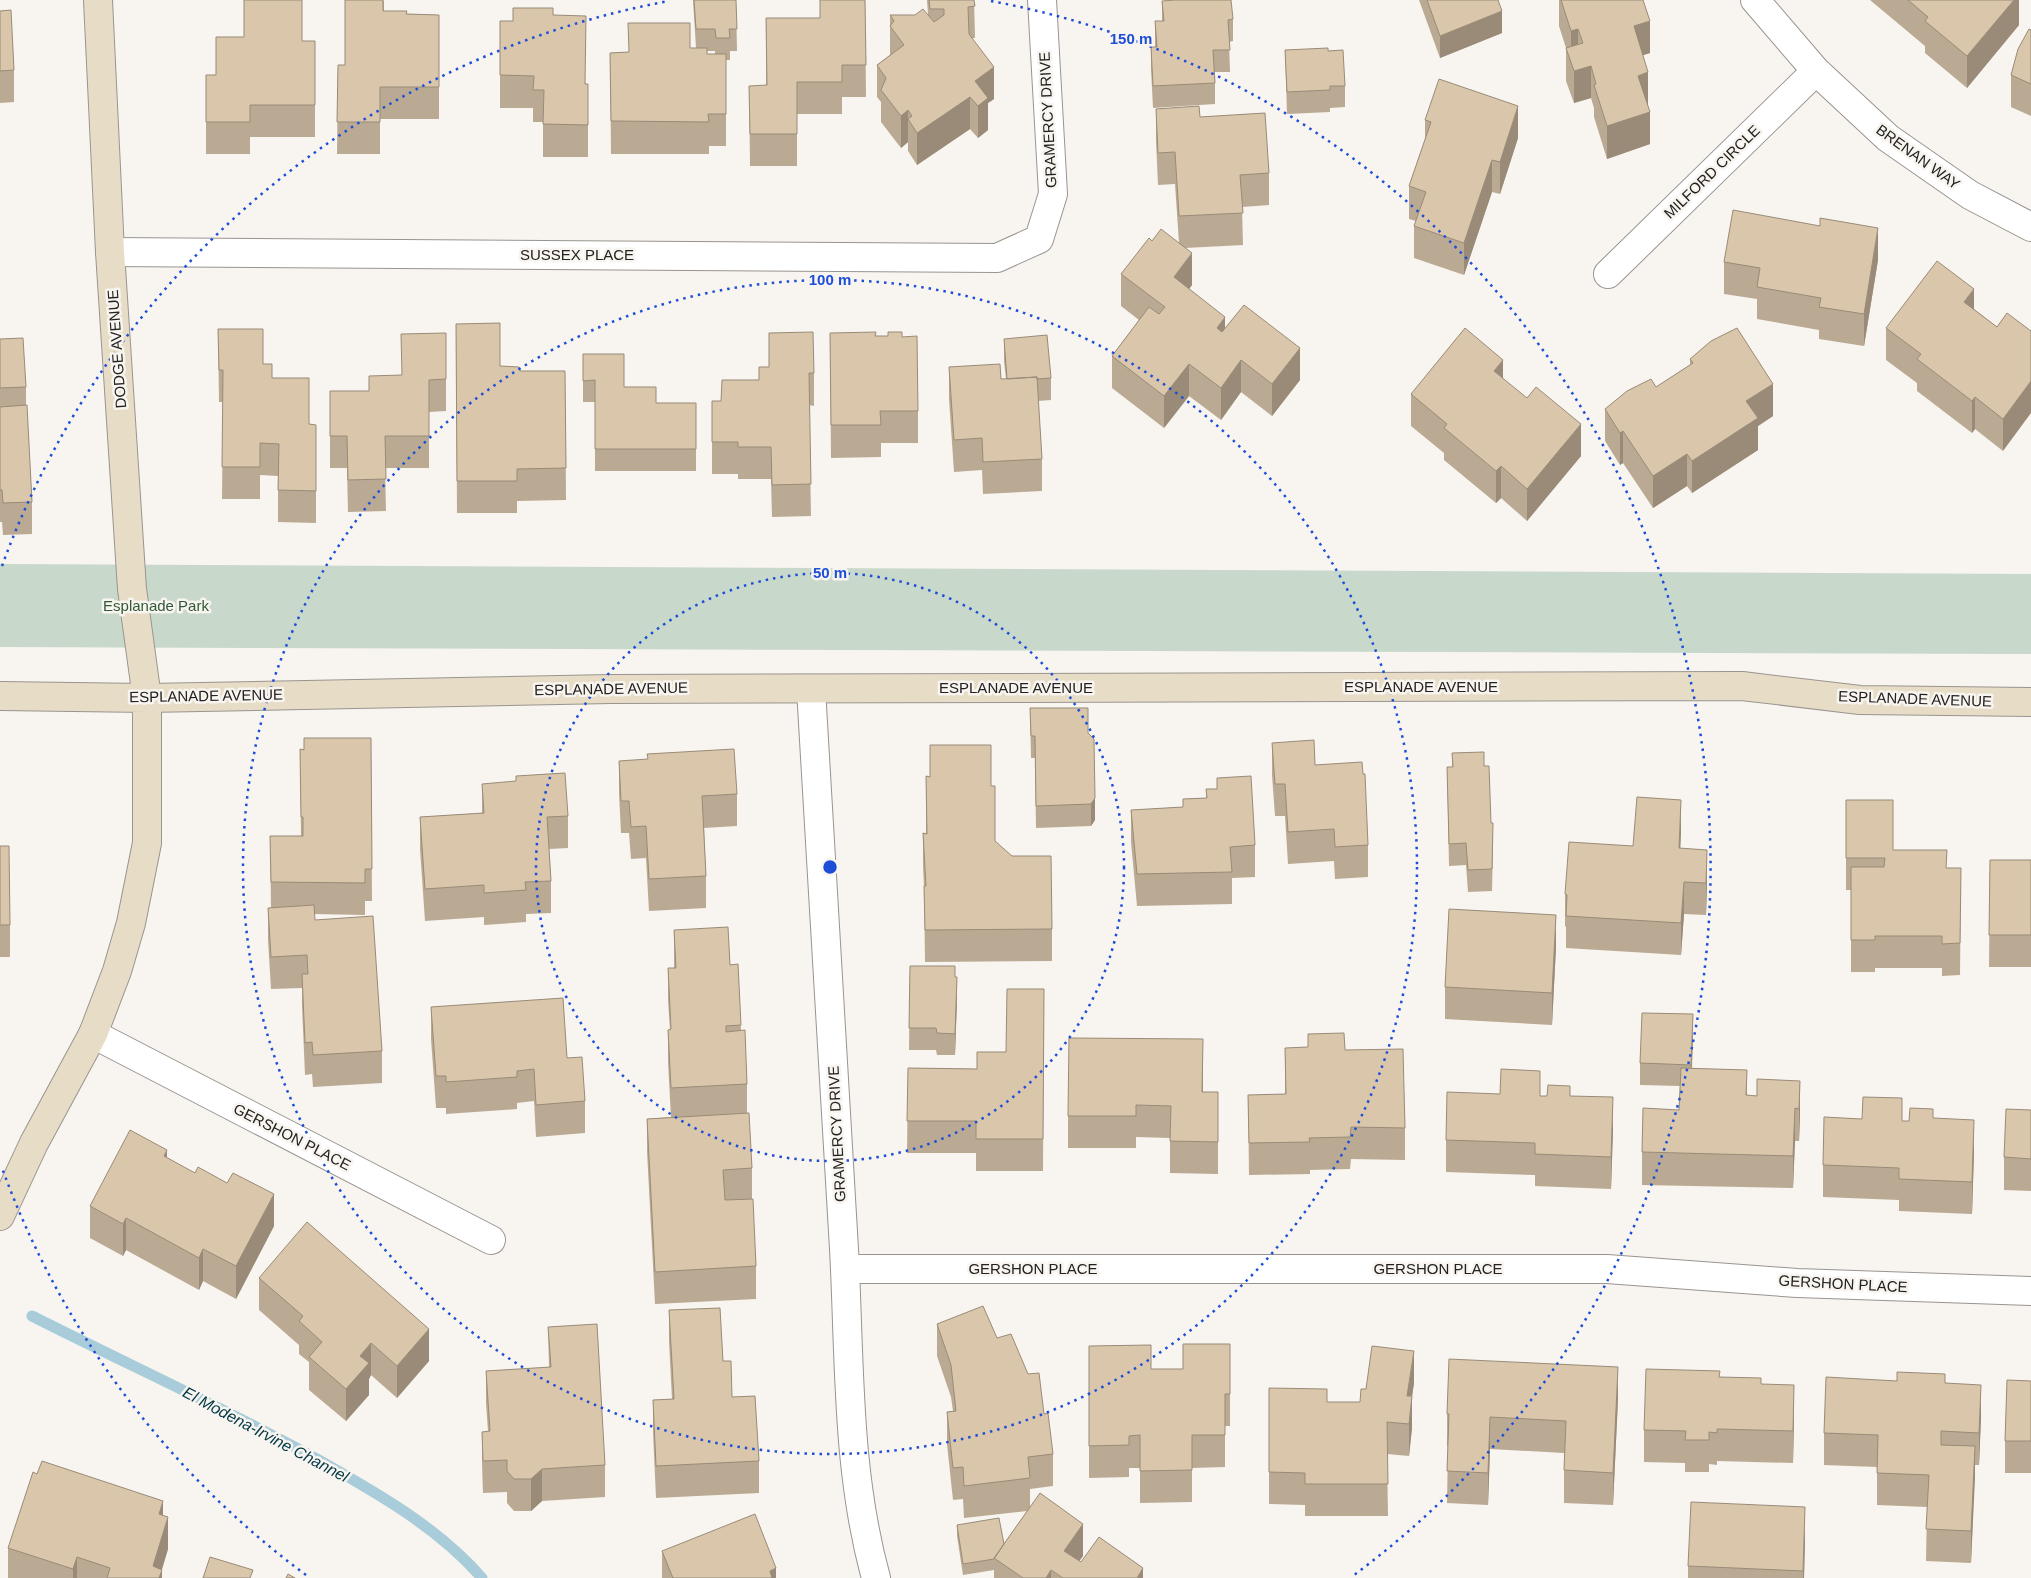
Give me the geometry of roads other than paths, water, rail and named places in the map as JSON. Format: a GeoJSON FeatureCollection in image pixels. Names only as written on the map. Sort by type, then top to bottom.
{"type":"FeatureCollection","features":[{"type":"Feature","properties":{"kind":"street","name":"DODGE AVENUE"},"geometry":{"type":"LineString","coordinates":[[0,1216],[34,1143],[93,1034],[117,971],[131,923],[147,843],[147,698],[132,589],[110,252],[98,0]]}},
{"type":"Feature","properties":{"kind":"street","name":"GRAMERCY DRIVE"},"geometry":{"type":"LineString","coordinates":[[1039,239],[1053,194],[1042,0]]}},
{"type":"Feature","properties":{"kind":"street","name":"BRENAN WAY"},"geometry":{"type":"LineString","coordinates":[[1755,0],[1816,71],[1888,138],[1970,194],[2031,227]]}},
{"type":"Feature","properties":{"kind":"street","name":"MILFORD CIRCLE"},"geometry":{"type":"LineString","coordinates":[[1608,274],[1816,71]]}},
{"type":"Feature","properties":{"kind":"street","name":"SUSSEX PLACE"},"geometry":{"type":"LineString","coordinates":[[110,252],[997,258],[1039,239]]}},
{"type":"Feature","properties":{"kind":"street","name":"ESPLANADE AVENUE"},"geometry":{"type":"LineString","coordinates":[[0,696],[147,698],[591,689],[1742,686],[1860,700],[2031,702]]}},
{"type":"Feature","properties":{"kind":"street","name":"GRAMERCY DRIVE"},"geometry":{"type":"LineString","coordinates":[[811,688],[845,1269],[852,1454],[865,1536],[876,1578]]}},
{"type":"Feature","properties":{"kind":"street","name":"GERSHON PLACE"},"geometry":{"type":"LineString","coordinates":[[93,1034],[491,1240]]}},
{"type":"Feature","properties":{"kind":"street","name":"GERSHON PLACE"},"geometry":{"type":"LineString","coordinates":[[845,1269],[1607,1269],[1797,1283],[2031,1291]]}},
{"type":"Feature","properties":{"kind":"waterway","name":"El Modena-Irvine Channel"},"geometry":{"type":"LineString","coordinates":[[32,1316],[247,1422],[361,1484],[426,1527],[465,1560],[482,1578]]}},
{"type":"Feature","properties":{"kind":"park label","name":"Esplanade Park"},"geometry":{"type":"Point","coordinates":[156,606]}}]}
